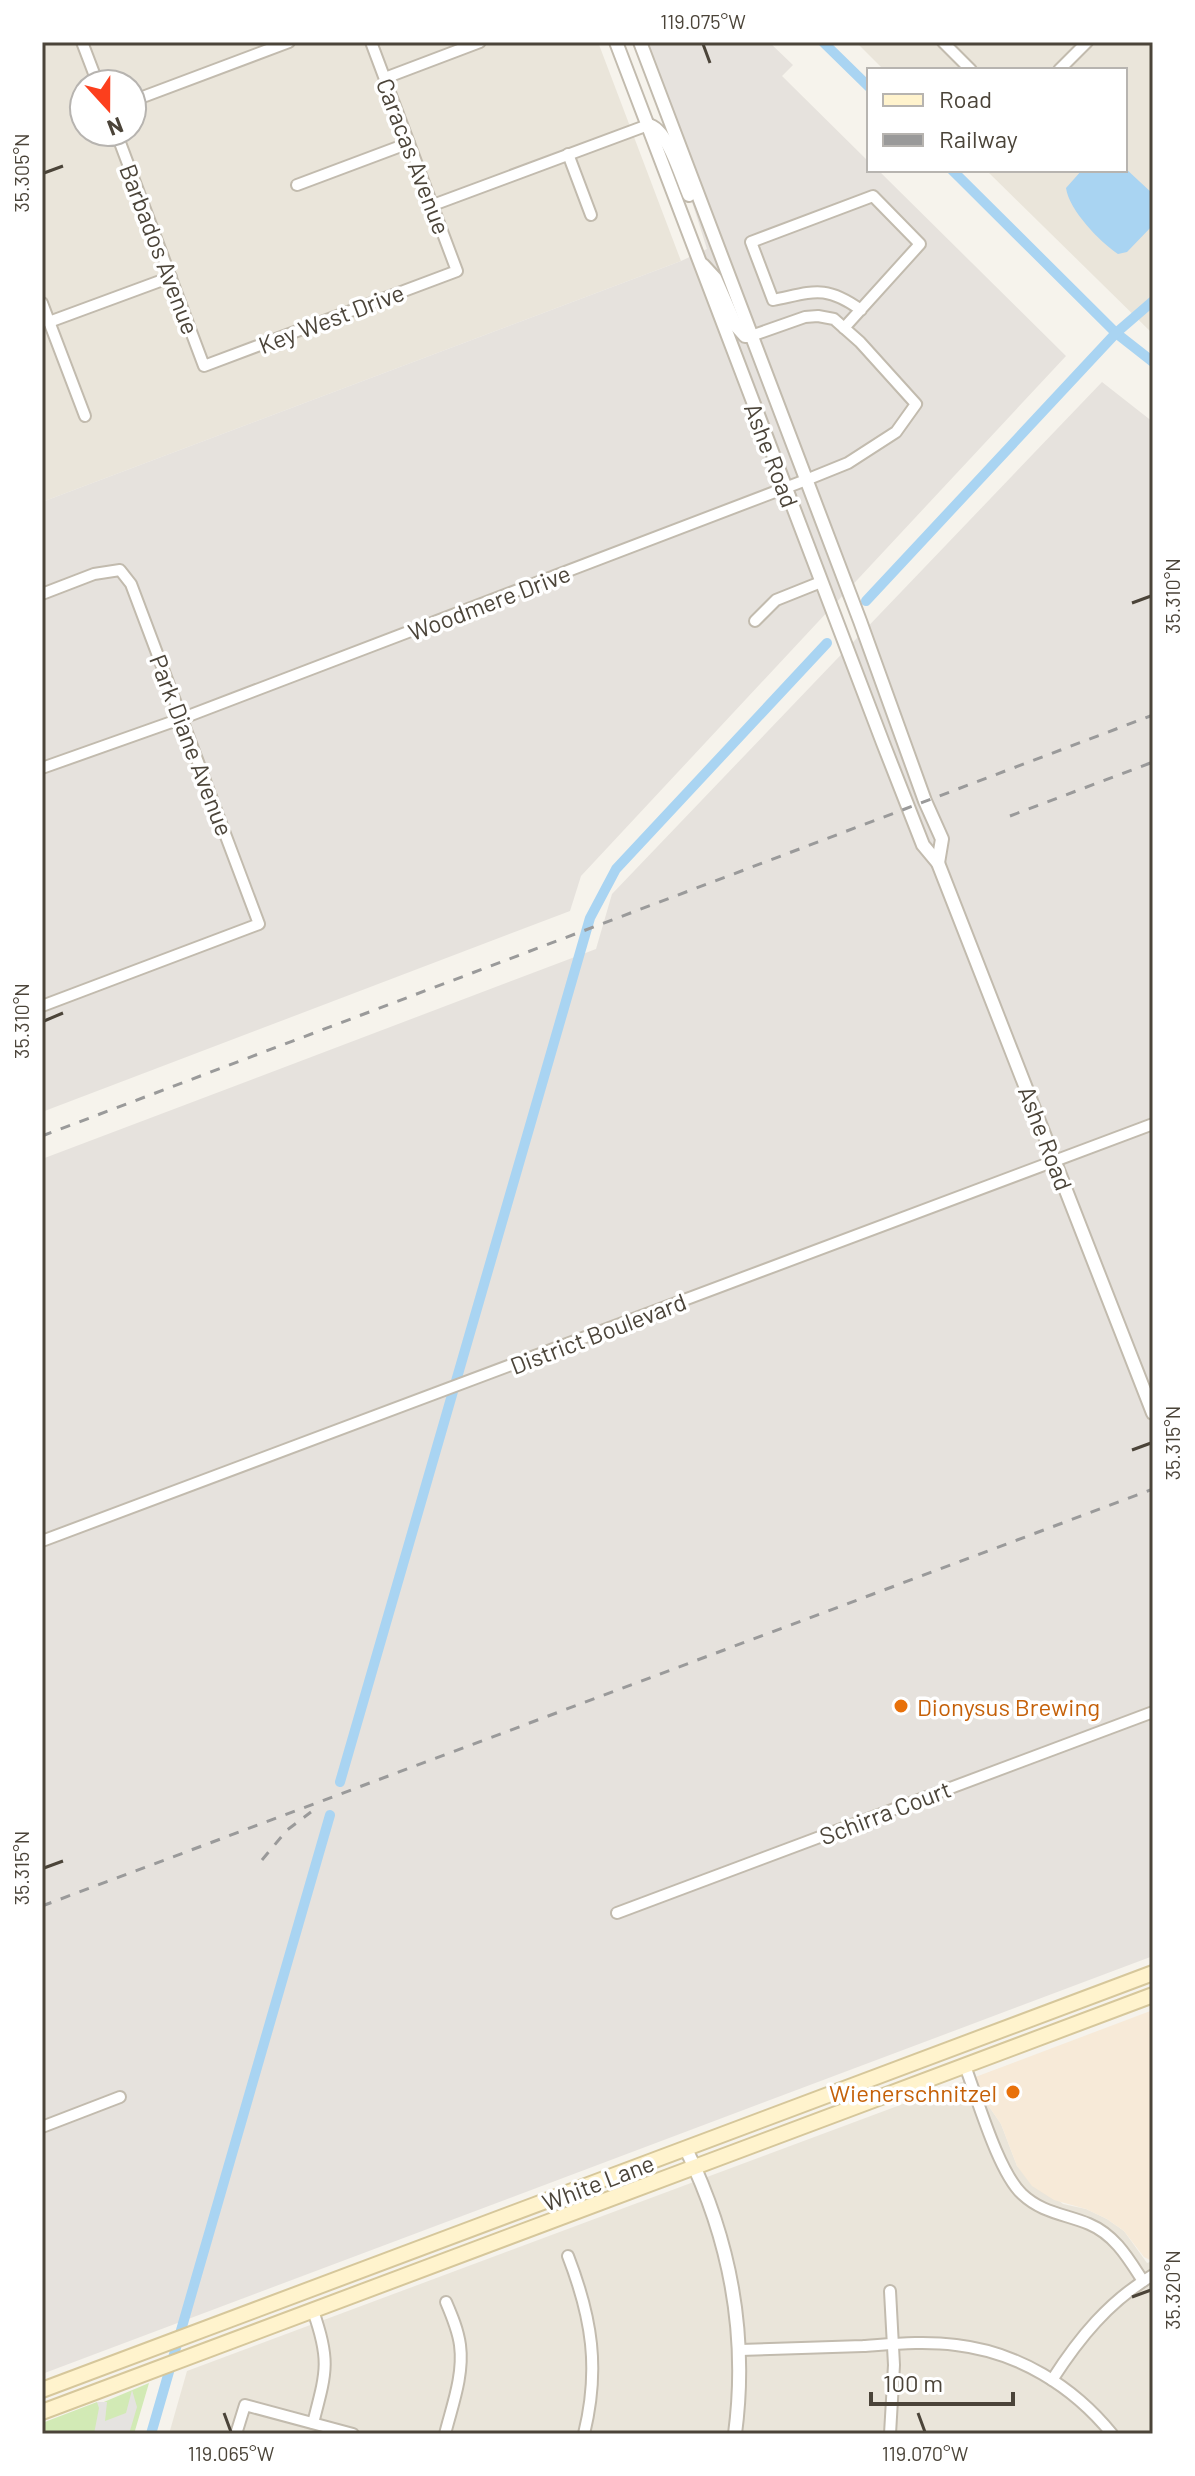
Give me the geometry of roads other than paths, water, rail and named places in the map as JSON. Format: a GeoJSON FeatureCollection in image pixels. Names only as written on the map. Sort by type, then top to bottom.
{"type":"FeatureCollection","features":[{"type":"Feature","properties":{"kind":"main road","name":"White Lane"},"geometry":{"type":"LineString","coordinates":[[42,2390],[1153,1973]]}},
{"type":"Feature","properties":{"kind":"main road"},"geometry":{"type":"LineString","coordinates":[[1075,2024],[1134,1989],[1137,1980]]}},
{"type":"Feature","properties":{"kind":"main road","name":"White Lane"},"geometry":{"type":"LineString","coordinates":[[42,2412],[1152,1994]]}},
{"type":"Feature","properties":{"kind":"main road"},"geometry":{"type":"LineString","coordinates":[[965,2066],[968,2055],[973,2051],[1048,2013]]}},
{"type":"Feature","properties":{"kind":"main road"},"geometry":{"type":"LineString","coordinates":[[897,2090],[901,2080],[951,2059],[959,2046]]}},
{"type":"Feature","properties":{"kind":"main road"},"geometry":{"type":"LineString","coordinates":[[313,2311],[320,2296],[386,2262]]}},
{"type":"Feature","properties":{"kind":"main road"},"geometry":{"type":"LineString","coordinates":[[101,2390],[106,2377],[138,2354]]}},
{"type":"Feature","properties":{"kind":"street"},"geometry":{"type":"LineString","coordinates":[[82,42],[92,68]]}},
{"type":"Feature","properties":{"kind":"street"},"geometry":{"type":"LineString","coordinates":[[148,95],[289,42]]}},
{"type":"Feature","properties":{"kind":"street","name":"Caracas Avenue"},"geometry":{"type":"LineString","coordinates":[[371,42],[457,271]]}},
{"type":"Feature","properties":{"kind":"street"},"geometry":{"type":"LineString","coordinates":[[385,78],[480,42]]}},
{"type":"Feature","properties":{"kind":"street","name":"Ashe Road"},"geometry":{"type":"LineString","coordinates":[[616,42],[842,639],[923,845],[938,863],[1153,1413]]}},
{"type":"Feature","properties":{"kind":"street","name":"Ashe Road"},"geometry":{"type":"LineString","coordinates":[[640,42],[860,621],[925,801],[942,839],[938,863]]}},
{"type":"Feature","properties":{"kind":"street"},"geometry":{"type":"LineString","coordinates":[[943,42],[969,68]]}},
{"type":"Feature","properties":{"kind":"street"},"geometry":{"type":"LineString","coordinates":[[1061,68],[1087,42]]}},
{"type":"Feature","properties":{"kind":"street"},"geometry":{"type":"LineString","coordinates":[[433,205],[648,125],[663,134],[689,195],[704,213]]}},
{"type":"Feature","properties":{"kind":"street"},"geometry":{"type":"LineString","coordinates":[[297,185],[409,143]]}},
{"type":"Feature","properties":{"kind":"street","name":"Barbados Avenue"},"geometry":{"type":"LineString","coordinates":[[122,148],[204,366]]}},
{"type":"Feature","properties":{"kind":"street"},"geometry":{"type":"LineString","coordinates":[[568,154],[591,215]]}},
{"type":"Feature","properties":{"kind":"street"},"geometry":{"type":"LineString","coordinates":[[698,260],[715,278],[736,326],[745,336],[805,317],[834,319],[844,328],[861,310],[920,244],[873,196],[751,242],[773,300],[822,290],[844,298],[861,310]]}},
{"type":"Feature","properties":{"kind":"street","name":"Key West Drive"},"geometry":{"type":"LineString","coordinates":[[204,366],[457,271]]}},
{"type":"Feature","properties":{"kind":"street"},"geometry":{"type":"LineString","coordinates":[[49,322],[171,277]]}},
{"type":"Feature","properties":{"kind":"street"},"geometry":{"type":"LineString","coordinates":[[42,303],[85,416]]}},
{"type":"Feature","properties":{"kind":"street","name":"Woodmere Drive"},"geometry":{"type":"LineString","coordinates":[[42,768],[183,718],[848,463],[896,432],[916,404],[844,328]]}},
{"type":"Feature","properties":{"kind":"street","name":"Park Diane Avenue"},"geometry":{"type":"LineString","coordinates":[[42,594],[94,574],[120,570],[131,584],[259,924],[42,1006]]}},
{"type":"Feature","properties":{"kind":"street"},"geometry":{"type":"LineString","coordinates":[[755,621],[776,600],[821,582]]}},
{"type":"Feature","properties":{"kind":"street","name":"District Boulevard"},"geometry":{"type":"LineString","coordinates":[[42,1541],[1153,1124]]}},
{"type":"Feature","properties":{"kind":"street","name":"Schirra Court"},"geometry":{"type":"LineString","coordinates":[[617,1913],[1153,1712]]}},
{"type":"Feature","properties":{"kind":"street"},"geometry":{"type":"LineString","coordinates":[[965,2066],[1004,2168],[1020,2192],[1044,2210],[1101,2230],[1148,2278],[1088,2328],[1052,2380]]}},
{"type":"Feature","properties":{"kind":"street"},"geometry":{"type":"LineString","coordinates":[[42,2127],[120,2097]]}},
{"type":"Feature","properties":{"kind":"street"},"geometry":{"type":"LineString","coordinates":[[686,2149],[715,2221],[726,2258],[737,2317],[740,2380],[735,2434]]}},
{"type":"Feature","properties":{"kind":"street"},"geometry":{"type":"LineString","coordinates":[[568,2256],[584,2300],[592,2347],[591,2395],[584,2434]]}},
{"type":"Feature","properties":{"kind":"street"},"geometry":{"type":"LineString","coordinates":[[890,2291],[894,2344],[890,2434]]}},
{"type":"Feature","properties":{"kind":"street"},"geometry":{"type":"LineString","coordinates":[[445,2434],[461,2362],[457,2332],[446,2302]]}},
{"type":"Feature","properties":{"kind":"street"},"geometry":{"type":"LineString","coordinates":[[313,2311],[322,2336],[326,2364],[313,2423]]}},
{"type":"Feature","properties":{"kind":"street"},"geometry":{"type":"LineString","coordinates":[[740,2350],[931,2343],[977,2349],[1024,2364],[1052,2380],[1089,2408],[1112,2434]]}},
{"type":"Feature","properties":{"kind":"street"},"geometry":{"type":"LineString","coordinates":[[236,2434],[245,2405],[353,2434]]}},
{"type":"Feature","properties":{"kind":"water"},"geometry":{"type":"Polygon","coordinates":[[[1127,170],[1153,194],[1153,225],[1127,252],[1118,254],[1086,225],[1068,197],[1066,188],[1080,172],[1127,170]]]}},
{"type":"Feature","properties":{"kind":"waterway"},"geometry":{"type":"LineString","coordinates":[[823,42],[867,85]]}},
{"type":"Feature","properties":{"kind":"waterway"},"geometry":{"type":"LineString","coordinates":[[954,172],[1116,333],[1153,362]]}},
{"type":"Feature","properties":{"kind":"waterway"},"geometry":{"type":"LineString","coordinates":[[866,601],[1116,333],[1153,301]]}},
{"type":"Feature","properties":{"kind":"waterway"},"geometry":{"type":"LineString","coordinates":[[340,1782],[590,918],[616,869],[827,643]]}},
{"type":"Feature","properties":{"kind":"waterway"},"geometry":{"type":"LineString","coordinates":[[151,2434],[330,1815]]}},
{"type":"Feature","properties":{"kind":"railway"},"geometry":{"type":"LineString","coordinates":[[42,1136],[1153,715]]}},
{"type":"Feature","properties":{"kind":"railway"},"geometry":{"type":"LineString","coordinates":[[1010,816],[1153,762]]}},
{"type":"Feature","properties":{"kind":"railway"},"geometry":{"type":"LineString","coordinates":[[42,1906],[1153,1489]]}},
{"type":"Feature","properties":{"kind":"railway"},"geometry":{"type":"LineString","coordinates":[[262,1860],[287,1830],[311,1812]]}},
{"type":"Feature","properties":{"kind":"place","name":"Dionysus Brewing"},"geometry":{"type":"Point","coordinates":[901,1706]}},
{"type":"Feature","properties":{"kind":"place","name":"Wienerschnitzel"},"geometry":{"type":"Point","coordinates":[1013,2092]}}]}
